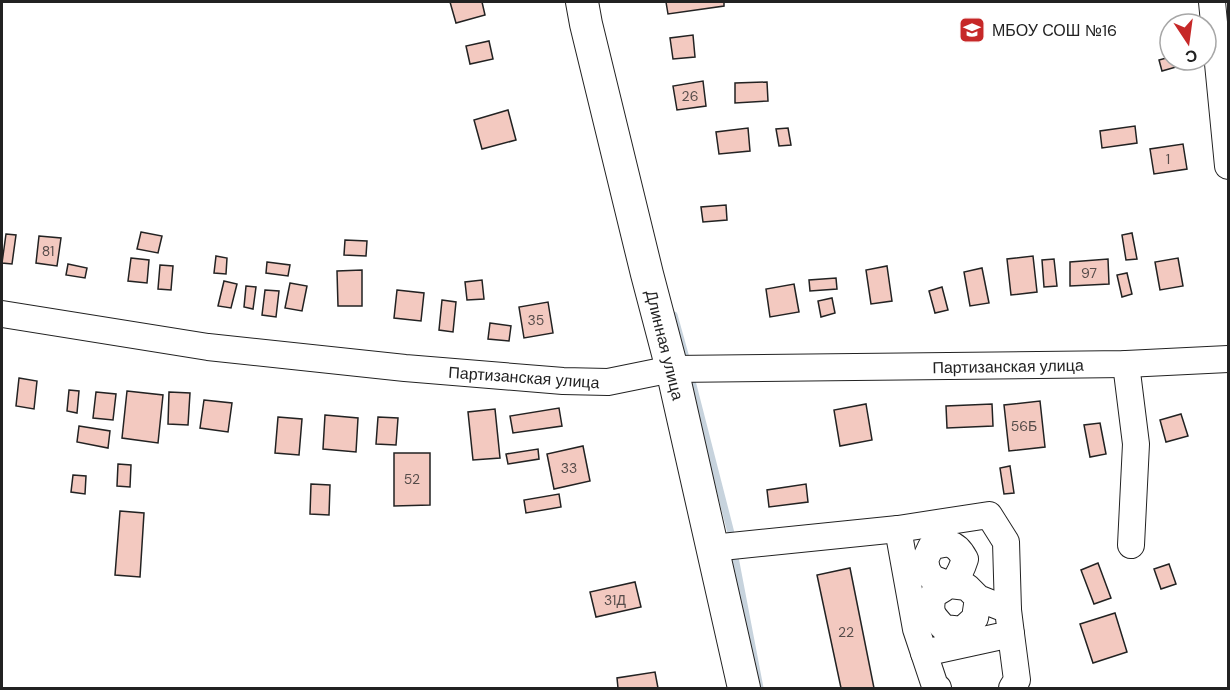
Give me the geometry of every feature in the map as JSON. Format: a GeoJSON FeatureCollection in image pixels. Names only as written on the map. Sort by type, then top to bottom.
{"type":"FeatureCollection","features":[{"type":"Feature","properties":{"kind":"main road","name":"Длинная улица"},"geometry":{"type":"LineString","coordinates":[[582,2],[672,369],[744,688]]}},
{"type":"Feature","properties":{"kind":"street"},"geometry":{"type":"LineString","coordinates":[[1212,2],[1228,166]]}},
{"type":"Feature","properties":{"kind":"street","name":"Партизанская улица"},"geometry":{"type":"LineString","coordinates":[[2,314],[208,347],[416,369],[563,381],[608,382],[672,369],[1126,364],[1228,359]]}},
{"type":"Feature","properties":{"kind":"street"},"geometry":{"type":"LineString","coordinates":[[1126,364],[1136,444],[1131,545]]}},
{"type":"Feature","properties":{"kind":"street"},"geometry":{"type":"LineString","coordinates":[[712,548],[898,529],[989,515],[1006,542],[1009,622],[1017,680],[1012,688]]}},
{"type":"Feature","properties":{"kind":"street"},"geometry":{"type":"LineString","coordinates":[[898,529],[916,629],[935,686],[938,688]]}},
{"type":"Feature","properties":{"kind":"street"},"geometry":{"type":"LineString","coordinates":[[978,598],[975,618],[962,630],[944,628],[932,615],[930,606],[933,595],[950,585],[968,587],[978,598],[1009,622]]}},
{"type":"Feature","properties":{"kind":"street"},"geometry":{"type":"LineString","coordinates":[[924,653],[1009,622]]}},
{"type":"Feature","properties":{"kind":"building"},"geometry":{"type":"Polygon","coordinates":[[[450,2],[482,2],[485,15],[456,23],[450,2]]]}},
{"type":"Feature","properties":{"kind":"building"},"geometry":{"type":"Polygon","coordinates":[[[666,2],[724,2],[724,6],[668,14],[666,2]]]}},
{"type":"Feature","properties":{"kind":"building"},"geometry":{"type":"Polygon","coordinates":[[[693,35],[695,57],[673,59],[670,38],[693,35]]]}},
{"type":"Feature","properties":{"kind":"building"},"geometry":{"type":"Polygon","coordinates":[[[489,41],[493,59],[470,64],[466,46],[489,41]]]}},
{"type":"Feature","properties":{"kind":"building"},"geometry":{"type":"Polygon","coordinates":[[[703,81],[706,106],[677,110],[673,86],[703,81]]]}},
{"type":"Feature","properties":{"kind":"building"},"geometry":{"type":"Polygon","coordinates":[[[767,82],[768,101],[735,103],[735,83],[767,82]]]}},
{"type":"Feature","properties":{"kind":"building"},"geometry":{"type":"Polygon","coordinates":[[[508,110],[516,140],[482,149],[474,120],[508,110]]]}},
{"type":"Feature","properties":{"kind":"building"},"geometry":{"type":"Polygon","coordinates":[[[1135,126],[1137,143],[1102,148],[1100,131],[1135,126]]]}},
{"type":"Feature","properties":{"kind":"building"},"geometry":{"type":"Polygon","coordinates":[[[748,128],[750,151],[719,154],[716,132],[748,128]]]}},
{"type":"Feature","properties":{"kind":"building"},"geometry":{"type":"Polygon","coordinates":[[[788,128],[791,145],[779,146],[776,129],[788,128]]]}},
{"type":"Feature","properties":{"kind":"building"},"geometry":{"type":"Polygon","coordinates":[[[1183,144],[1187,169],[1154,174],[1150,149],[1183,144]]]}},
{"type":"Feature","properties":{"kind":"building"},"geometry":{"type":"Polygon","coordinates":[[[726,205],[727,220],[703,222],[701,207],[726,205]]]}},
{"type":"Feature","properties":{"kind":"building"},"geometry":{"type":"Polygon","coordinates":[[[141,232],[162,236],[158,253],[137,249],[141,232]]]}},
{"type":"Feature","properties":{"kind":"building"},"geometry":{"type":"Polygon","coordinates":[[[1132,233],[1137,259],[1126,260],[1122,235],[1132,233]]]}},
{"type":"Feature","properties":{"kind":"building"},"geometry":{"type":"Polygon","coordinates":[[[6,234],[16,235],[12,264],[2,263],[6,234]]]}},
{"type":"Feature","properties":{"kind":"building"},"geometry":{"type":"Polygon","coordinates":[[[39,236],[61,238],[57,266],[36,263],[39,236]]]}},
{"type":"Feature","properties":{"kind":"building"},"geometry":{"type":"Polygon","coordinates":[[[345,240],[367,241],[366,256],[344,255],[345,240]]]}},
{"type":"Feature","properties":{"kind":"building"},"geometry":{"type":"Polygon","coordinates":[[[216,256],[227,258],[226,274],[214,273],[216,256]]]}},
{"type":"Feature","properties":{"kind":"building"},"geometry":{"type":"Polygon","coordinates":[[[1033,256],[1037,292],[1011,295],[1007,259],[1033,256]]]}},
{"type":"Feature","properties":{"kind":"building"},"geometry":{"type":"Polygon","coordinates":[[[131,258],[149,260],[147,283],[128,281],[131,258]]]}},
{"type":"Feature","properties":{"kind":"building"},"geometry":{"type":"Polygon","coordinates":[[[1178,258],[1183,286],[1160,290],[1155,262],[1178,258]]]}},
{"type":"Feature","properties":{"kind":"building"},"geometry":{"type":"Polygon","coordinates":[[[1054,259],[1057,286],[1044,287],[1042,260],[1054,259]]]}},
{"type":"Feature","properties":{"kind":"building"},"geometry":{"type":"Polygon","coordinates":[[[1108,259],[1109,284],[1070,286],[1070,262],[1108,259]]]}},
{"type":"Feature","properties":{"kind":"building"},"geometry":{"type":"Polygon","coordinates":[[[267,262],[290,265],[288,276],[266,273],[267,262]]]}},
{"type":"Feature","properties":{"kind":"building"},"geometry":{"type":"Polygon","coordinates":[[[68,264],[87,268],[85,278],[66,275],[68,264]]]}},
{"type":"Feature","properties":{"kind":"building"},"geometry":{"type":"Polygon","coordinates":[[[160,265],[173,266],[171,290],[158,289],[160,265]]]}},
{"type":"Feature","properties":{"kind":"building"},"geometry":{"type":"Polygon","coordinates":[[[887,266],[892,301],[871,304],[866,270],[887,266]]]}},
{"type":"Feature","properties":{"kind":"building"},"geometry":{"type":"Polygon","coordinates":[[[982,268],[989,303],[970,306],[964,272],[982,268]]]}},
{"type":"Feature","properties":{"kind":"building"},"geometry":{"type":"Polygon","coordinates":[[[362,270],[362,306],[338,306],[337,271],[362,270]]]}},
{"type":"Feature","properties":{"kind":"building"},"geometry":{"type":"Polygon","coordinates":[[[1127,273],[1132,294],[1122,297],[1117,275],[1127,273]]]}},
{"type":"Feature","properties":{"kind":"building"},"geometry":{"type":"Polygon","coordinates":[[[836,278],[837,289],[810,291],[809,280],[836,278]]]}},
{"type":"Feature","properties":{"kind":"building"},"geometry":{"type":"Polygon","coordinates":[[[482,280],[484,299],[467,300],[465,282],[482,280]]]}},
{"type":"Feature","properties":{"kind":"building"},"geometry":{"type":"Polygon","coordinates":[[[224,281],[237,284],[231,308],[218,306],[224,281]]]}},
{"type":"Feature","properties":{"kind":"building"},"geometry":{"type":"Polygon","coordinates":[[[290,283],[307,286],[302,311],[285,308],[290,283]]]}},
{"type":"Feature","properties":{"kind":"building"},"geometry":{"type":"Polygon","coordinates":[[[794,284],[799,312],[770,317],[766,289],[794,284]]]}},
{"type":"Feature","properties":{"kind":"building"},"geometry":{"type":"Polygon","coordinates":[[[246,286],[256,287],[253,309],[244,307],[246,286]]]}},
{"type":"Feature","properties":{"kind":"building"},"geometry":{"type":"Polygon","coordinates":[[[942,287],[948,310],[935,313],[929,291],[942,287]]]}},
{"type":"Feature","properties":{"kind":"building"},"geometry":{"type":"Polygon","coordinates":[[[265,290],[279,291],[276,317],[262,315],[265,290]]]}},
{"type":"Feature","properties":{"kind":"building"},"geometry":{"type":"Polygon","coordinates":[[[397,290],[424,293],[421,321],[394,318],[397,290]]]}},
{"type":"Feature","properties":{"kind":"building"},"geometry":{"type":"Polygon","coordinates":[[[832,298],[835,313],[821,317],[818,301],[832,298]]]}},
{"type":"Feature","properties":{"kind":"building"},"geometry":{"type":"Polygon","coordinates":[[[442,300],[456,302],[453,332],[439,330],[442,300]]]}},
{"type":"Feature","properties":{"kind":"building"},"geometry":{"type":"Polygon","coordinates":[[[548,302],[553,333],[524,338],[519,307],[548,302]]]}},
{"type":"Feature","properties":{"kind":"building"},"geometry":{"type":"Polygon","coordinates":[[[490,323],[511,326],[509,341],[488,339],[490,323]]]}},
{"type":"Feature","properties":{"kind":"building"},"geometry":{"type":"Polygon","coordinates":[[[19,378],[37,381],[34,409],[16,406],[19,378]]]}},
{"type":"Feature","properties":{"kind":"building"},"geometry":{"type":"Polygon","coordinates":[[[69,390],[79,391],[77,413],[67,411],[69,390]]]}},
{"type":"Feature","properties":{"kind":"building"},"geometry":{"type":"Polygon","coordinates":[[[127,391],[163,395],[158,443],[122,438],[127,391]]]}},
{"type":"Feature","properties":{"kind":"building"},"geometry":{"type":"Polygon","coordinates":[[[96,392],[116,394],[113,420],[93,418],[96,392]]]}},
{"type":"Feature","properties":{"kind":"building"},"geometry":{"type":"Polygon","coordinates":[[[169,392],[190,393],[188,425],[168,424],[169,392]]]}},
{"type":"Feature","properties":{"kind":"building"},"geometry":{"type":"Polygon","coordinates":[[[204,400],[232,403],[228,432],[200,428],[204,400]]]}},
{"type":"Feature","properties":{"kind":"building"},"geometry":{"type":"Polygon","coordinates":[[[1040,401],[1045,447],[1009,451],[1004,405],[1040,401]]]}},
{"type":"Feature","properties":{"kind":"building"},"geometry":{"type":"Polygon","coordinates":[[[866,404],[872,440],[840,446],[834,410],[866,404]]]}},
{"type":"Feature","properties":{"kind":"building"},"geometry":{"type":"Polygon","coordinates":[[[992,404],[993,426],[947,428],[946,406],[992,404]]]}},
{"type":"Feature","properties":{"kind":"building"},"geometry":{"type":"Polygon","coordinates":[[[559,408],[562,426],[513,433],[510,416],[559,408]]]}},
{"type":"Feature","properties":{"kind":"building"},"geometry":{"type":"Polygon","coordinates":[[[495,409],[500,458],[473,460],[468,412],[495,409]]]}},
{"type":"Feature","properties":{"kind":"building"},"geometry":{"type":"Polygon","coordinates":[[[1181,414],[1188,436],[1166,442],[1160,420],[1181,414]]]}},
{"type":"Feature","properties":{"kind":"building"},"geometry":{"type":"Polygon","coordinates":[[[325,415],[358,418],[356,452],[323,449],[325,415]]]}},
{"type":"Feature","properties":{"kind":"building"},"geometry":{"type":"Polygon","coordinates":[[[278,417],[302,419],[299,455],[275,453],[278,417]]]}},
{"type":"Feature","properties":{"kind":"building"},"geometry":{"type":"Polygon","coordinates":[[[378,417],[398,418],[396,445],[376,444],[378,417]]]}},
{"type":"Feature","properties":{"kind":"building"},"geometry":{"type":"Polygon","coordinates":[[[1100,423],[1106,454],[1090,457],[1084,425],[1100,423]]]}},
{"type":"Feature","properties":{"kind":"building"},"geometry":{"type":"Polygon","coordinates":[[[79,426],[110,431],[108,448],[77,442],[79,426]]]}},
{"type":"Feature","properties":{"kind":"building"},"geometry":{"type":"Polygon","coordinates":[[[583,446],[590,481],[554,489],[547,454],[583,446]]]}},
{"type":"Feature","properties":{"kind":"building"},"geometry":{"type":"Polygon","coordinates":[[[538,449],[539,459],[508,464],[506,454],[538,449]]]}},
{"type":"Feature","properties":{"kind":"building"},"geometry":{"type":"Polygon","coordinates":[[[394,453],[430,453],[430,505],[394,506],[394,453]]]}},
{"type":"Feature","properties":{"kind":"building"},"geometry":{"type":"Polygon","coordinates":[[[118,464],[131,465],[130,487],[117,486],[118,464]]]}},
{"type":"Feature","properties":{"kind":"building"},"geometry":{"type":"Polygon","coordinates":[[[1010,466],[1014,493],[1004,494],[1000,468],[1010,466]]]}},
{"type":"Feature","properties":{"kind":"building"},"geometry":{"type":"Polygon","coordinates":[[[73,475],[86,476],[85,494],[71,492],[73,475]]]}},
{"type":"Feature","properties":{"kind":"building"},"geometry":{"type":"Polygon","coordinates":[[[311,484],[330,485],[329,515],[310,514],[311,484]]]}},
{"type":"Feature","properties":{"kind":"building"},"geometry":{"type":"Polygon","coordinates":[[[806,484],[808,502],[769,507],[767,490],[806,484]]]}},
{"type":"Feature","properties":{"kind":"building"},"geometry":{"type":"Polygon","coordinates":[[[559,494],[561,507],[526,513],[524,500],[559,494]]]}},
{"type":"Feature","properties":{"kind":"building"},"geometry":{"type":"Polygon","coordinates":[[[120,511],[144,513],[140,577],[115,575],[120,511]]]}},
{"type":"Feature","properties":{"kind":"building"},"geometry":{"type":"Polygon","coordinates":[[[1098,563],[1111,598],[1094,604],[1081,570],[1098,563]]]}},
{"type":"Feature","properties":{"kind":"building"},"geometry":{"type":"Polygon","coordinates":[[[1169,564],[1176,584],[1161,589],[1154,569],[1169,564]]]}},
{"type":"Feature","properties":{"kind":"building"},"geometry":{"type":"Polygon","coordinates":[[[850,568],[874,688],[841,688],[817,575],[850,568]]]}},
{"type":"Feature","properties":{"kind":"building"},"geometry":{"type":"Polygon","coordinates":[[[635,582],[641,607],[596,617],[590,592],[635,582]]]}},
{"type":"Feature","properties":{"kind":"building"},"geometry":{"type":"Polygon","coordinates":[[[1115,613],[1127,652],[1093,663],[1080,624],[1115,613]]]}},
{"type":"Feature","properties":{"kind":"building"},"geometry":{"type":"Polygon","coordinates":[[[655,672],[658,688],[618,688],[617,678],[655,672]]]}},
{"type":"Feature","properties":{"kind":"waterway"},"geometry":{"type":"LineString","coordinates":[[674,315],[686,358]]}},
{"type":"Feature","properties":{"kind":"waterway"},"geometry":{"type":"LineString","coordinates":[[691,377],[732,537]]}},
{"type":"Feature","properties":{"kind":"waterway"},"geometry":{"type":"LineString","coordinates":[[734,552],[760,688]]}},
{"type":"Feature","properties":{"kind":"place","name":"МБОУ СОШ №16"},"geometry":{"type":"Point","coordinates":[972,30]}}]}
